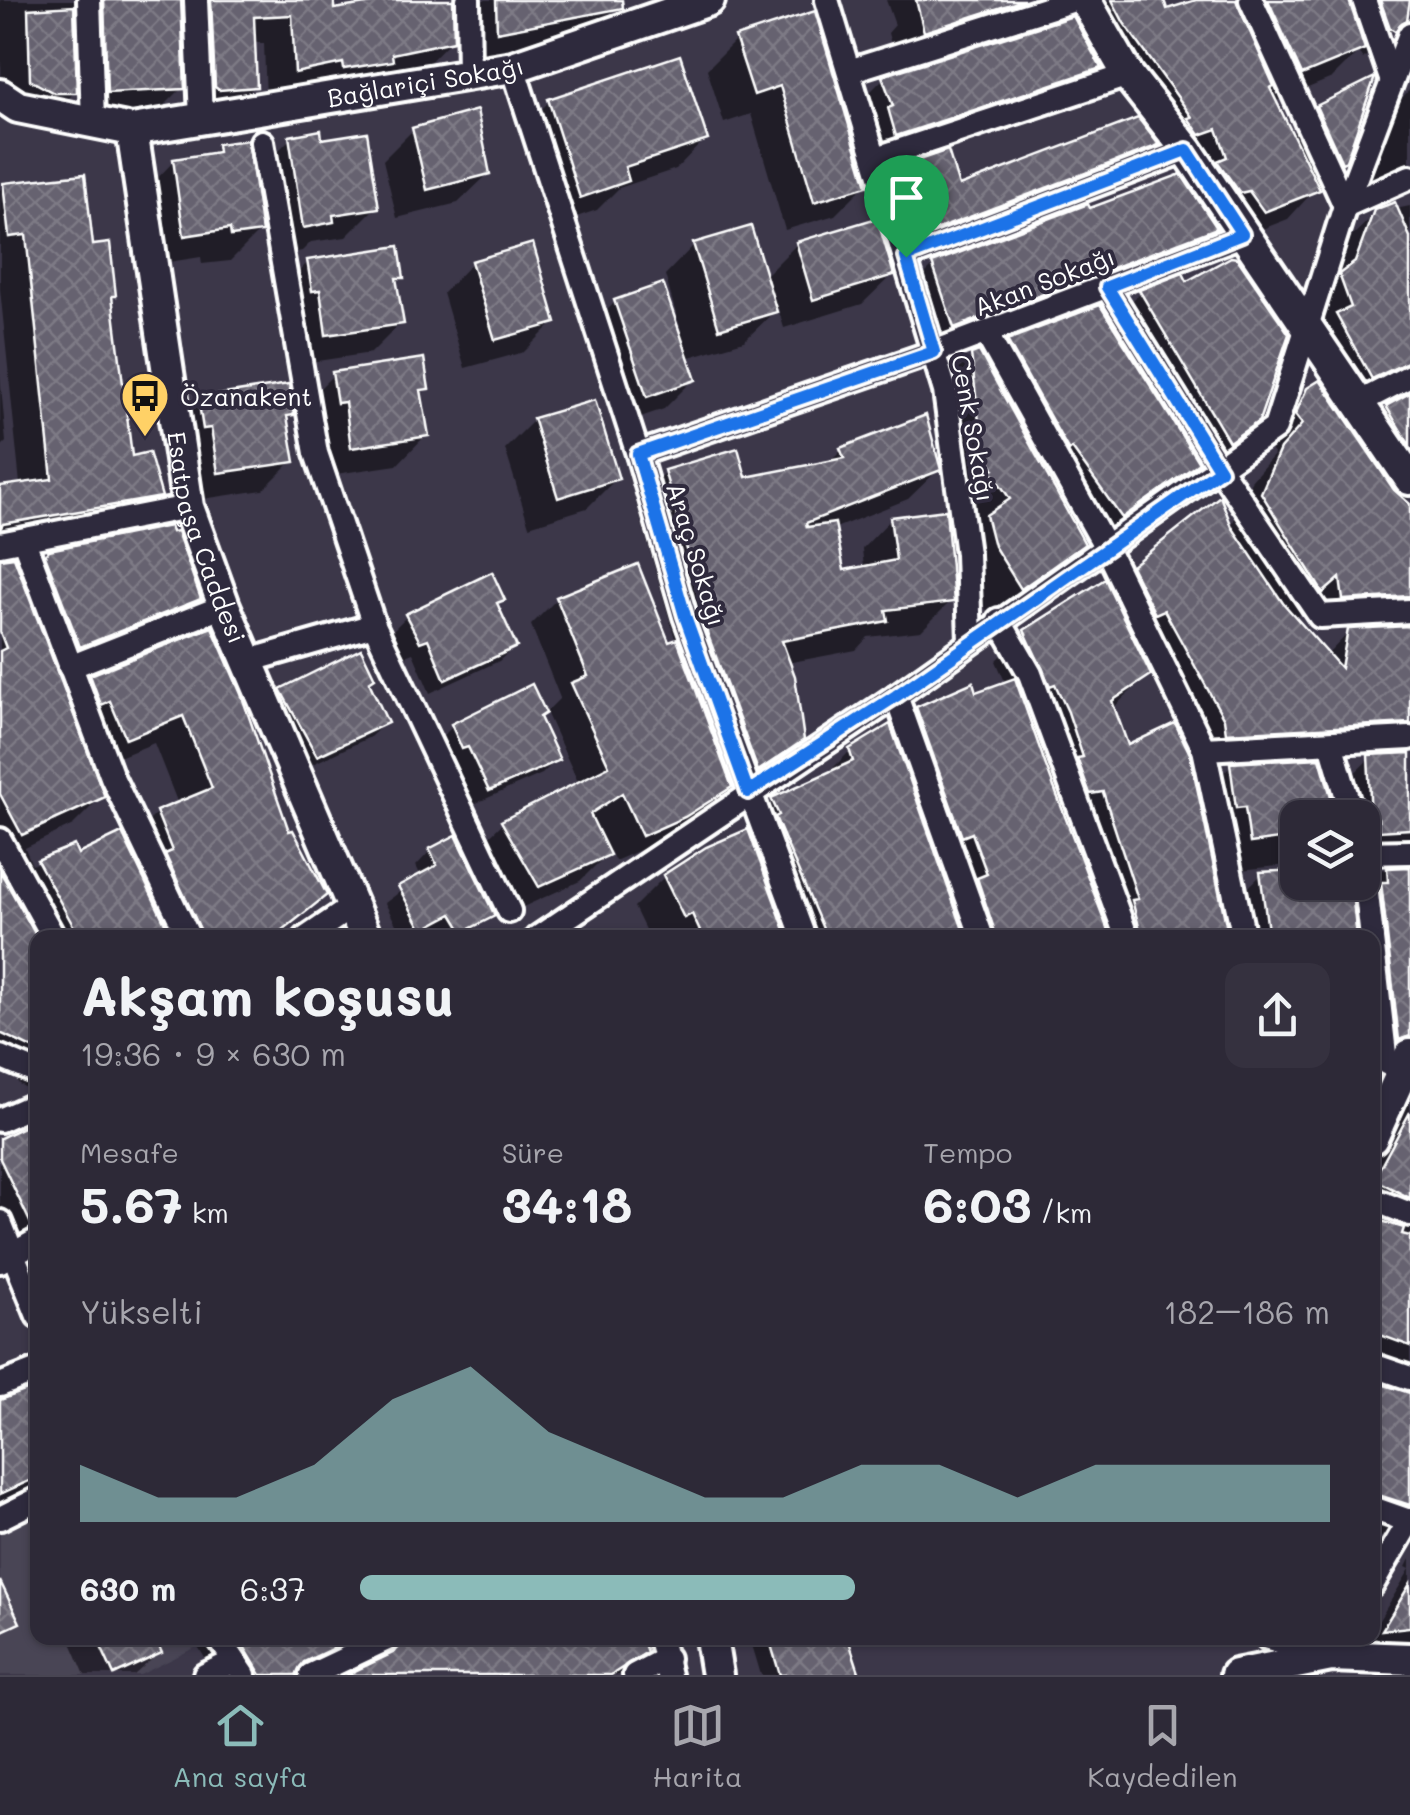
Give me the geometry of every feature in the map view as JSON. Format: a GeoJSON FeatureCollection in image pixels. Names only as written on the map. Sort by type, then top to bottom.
{"type":"FeatureCollection","features":[{"type":"Feature","properties":{"kind":"street"},"geometry":{"type":"LineString","coordinates":[[90,0],[93,122]]}},
{"type":"Feature","properties":{"kind":"street"},"geometry":{"type":"LineString","coordinates":[[196,0],[201,119]]}},
{"type":"Feature","properties":{"kind":"street"},"geometry":{"type":"LineString","coordinates":[[468,0],[469,76]]}},
{"type":"Feature","properties":{"kind":"street","name":"Bağlariçi Sokağı"},"geometry":{"type":"LineString","coordinates":[[132,130],[513,67],[709,0]]}},
{"type":"Feature","properties":{"kind":"street","name":"Cenk Sokağı"},"geometry":{"type":"LineString","coordinates":[[827,0],[945,391],[967,554],[970,641]]}},
{"type":"Feature","properties":{"kind":"street"},"geometry":{"type":"LineString","coordinates":[[849,71],[1074,0]]}},
{"type":"Feature","properties":{"kind":"street"},"geometry":{"type":"LineString","coordinates":[[1084,0],[1128,75],[1187,150],[1410,479]]}},
{"type":"Feature","properties":{"kind":"street"},"geometry":{"type":"LineString","coordinates":[[1252,0],[1345,206]]}},
{"type":"Feature","properties":{"kind":"street"},"geometry":{"type":"LineString","coordinates":[[1364,0],[1391,78]]}},
{"type":"Feature","properties":{"kind":"street"},"geometry":{"type":"LineString","coordinates":[[549,930],[748,792],[896,696],[1275,428],[1345,206],[1391,78],[1407,47]]}},
{"type":"Feature","properties":{"kind":"street","name":"Araç Sokağı"},"geometry":{"type":"LineString","coordinates":[[513,67],[638,454],[685,616],[801,930]]}},
{"type":"Feature","properties":{"kind":"street"},"geometry":{"type":"LineString","coordinates":[[877,158],[1128,75]]}},
{"type":"Feature","properties":{"kind":"street"},"geometry":{"type":"LineString","coordinates":[[0,96],[18,107],[132,130]]}},
{"type":"Feature","properties":{"kind":"street","name":"Esatpaşa Caddesi"},"geometry":{"type":"LineString","coordinates":[[132,130],[188,507],[224,606],[362,930]]}},
{"type":"Feature","properties":{"kind":"street"},"geometry":{"type":"LineString","coordinates":[[262,142],[316,453],[374,625],[508,910]]}},
{"type":"Feature","properties":{"kind":"street"},"geometry":{"type":"LineString","coordinates":[[906,257],[1187,150]]}},
{"type":"Feature","properties":{"kind":"street"},"geometry":{"type":"LineString","coordinates":[[1345,206],[1408,182]]}},
{"type":"Feature","properties":{"kind":"street","name":"Akan Sokağı"},"geometry":{"type":"LineString","coordinates":[[638,454],[934,352],[1242,234]]}},
{"type":"Feature","properties":{"kind":"street"},"geometry":{"type":"LineString","coordinates":[[1107,287],[1220,470],[1320,616],[1410,612]]}},
{"type":"Feature","properties":{"kind":"street"},"geometry":{"type":"LineString","coordinates":[[986,333],[1106,548],[1204,750],[1242,930]]}},
{"type":"Feature","properties":{"kind":"street"},"geometry":{"type":"LineString","coordinates":[[1358,404],[1410,376]]}},
{"type":"Feature","properties":{"kind":"street"},"geometry":{"type":"LineString","coordinates":[[0,544],[188,507]]}},
{"type":"Feature","properties":{"kind":"street"},"geometry":{"type":"LineString","coordinates":[[24,541],[112,777],[186,930]]}},
{"type":"Feature","properties":{"kind":"street"},"geometry":{"type":"LineString","coordinates":[[70,667],[224,606]]}},
{"type":"Feature","properties":{"kind":"street"},"geometry":{"type":"LineString","coordinates":[[999,620],[1030,674],[1123,930]]}},
{"type":"Feature","properties":{"kind":"street"},"geometry":{"type":"LineString","coordinates":[[248,660],[374,625]]}},
{"type":"Feature","properties":{"kind":"street"},"geometry":{"type":"LineString","coordinates":[[896,696],[979,930]]}},
{"type":"Feature","properties":{"kind":"street"},"geometry":{"type":"LineString","coordinates":[[1204,750],[1410,738]]}},
{"type":"Feature","properties":{"kind":"street"},"geometry":{"type":"LineString","coordinates":[[1332,743],[1348,800]]}},
{"type":"Feature","properties":{"kind":"street"},"geometry":{"type":"LineString","coordinates":[[0,840],[50,930]]}},
{"type":"Feature","properties":{"kind":"street"},"geometry":{"type":"LineString","coordinates":[[1380,852],[1410,852]]}},
{"type":"Feature","properties":{"kind":"street"},"geometry":{"type":"LineString","coordinates":[[1368,900],[1371,930]]}},
{"type":"Feature","properties":{"kind":"street"},"geometry":{"type":"LineString","coordinates":[[318,930],[350,908]]}},
{"type":"Feature","properties":{"kind":"street"},"geometry":{"type":"LineString","coordinates":[[1380,1009],[1386,1063],[1397,1078],[1380,1119]]}},
{"type":"Feature","properties":{"kind":"street"},"geometry":{"type":"LineString","coordinates":[[0,1057],[30,1070]]}},
{"type":"Feature","properties":{"kind":"street"},"geometry":{"type":"LineString","coordinates":[[0,1120],[30,1107]]}},
{"type":"Feature","properties":{"kind":"street"},"geometry":{"type":"LineString","coordinates":[[1380,1202],[1410,1214]]}},
{"type":"Feature","properties":{"kind":"street"},"geometry":{"type":"LineString","coordinates":[[0,1222],[8,1257],[30,1300]]}},
{"type":"Feature","properties":{"kind":"street"},"geometry":{"type":"LineString","coordinates":[[8,1257],[30,1245]]}},
{"type":"Feature","properties":{"kind":"street"},"geometry":{"type":"LineString","coordinates":[[1380,1368],[1410,1378]]}},
{"type":"Feature","properties":{"kind":"street"},"geometry":{"type":"LineString","coordinates":[[0,1386],[30,1373]]}},
{"type":"Feature","properties":{"kind":"street"},"geometry":{"type":"LineString","coordinates":[[0,1518],[30,1503]]}},
{"type":"Feature","properties":{"kind":"street"},"geometry":{"type":"LineString","coordinates":[[1380,1511],[1410,1520],[1380,1571]]}},
{"type":"Feature","properties":{"kind":"street"},"geometry":{"type":"LineString","coordinates":[[206,1675],[239,1668],[224,1645]]}},
{"type":"Feature","properties":{"kind":"street"},"geometry":{"type":"LineString","coordinates":[[311,1675],[373,1645]]}},
{"type":"Feature","properties":{"kind":"street"},"geometry":{"type":"LineString","coordinates":[[712,1645],[717,1675]]}},
{"type":"Feature","properties":{"kind":"street"},"geometry":{"type":"LineString","coordinates":[[1236,1675],[1337,1647],[1410,1659]]}},
{"type":"Feature","properties":{"kind":"street"},"geometry":{"type":"LineString","coordinates":[[635,1675],[665,1657]]}},
{"type":"Feature","properties":{"kind":"shaded area"},"geometry":{"type":"Polygon","coordinates":[[[30,1514],[30,1645],[200,1645],[140,1675],[0,1675],[0,1530],[30,1514]]]}},
{"type":"Feature","properties":{"kind":"building"},"geometry":{"type":"Polygon","coordinates":[[[104,0],[181,0],[185,89],[107,93],[104,0]]]}},
{"type":"Feature","properties":{"kind":"building"},"geometry":{"type":"Polygon","coordinates":[[[211,0],[334,0],[334,9],[391,0],[453,0],[454,41],[392,54],[393,61],[344,69],[343,63],[295,73],[292,15],[254,17],[257,87],[219,90],[215,87],[211,0]]]}},
{"type":"Feature","properties":{"kind":"building"},"geometry":{"type":"Polygon","coordinates":[[[496,0],[622,0],[623,8],[497,32],[496,0]]]}},
{"type":"Feature","properties":{"kind":"building"},"geometry":{"type":"Polygon","coordinates":[[[916,0],[1024,0],[924,32],[916,0]]]}},
{"type":"Feature","properties":{"kind":"building"},"geometry":{"type":"Polygon","coordinates":[[[1112,0],[1164,0],[1167,9],[1196,0],[1236,0],[1274,86],[1270,88],[1320,190],[1264,212],[1249,191],[1240,193],[1217,161],[1227,157],[1217,129],[1200,135],[1188,118],[1192,117],[1124,23],[1112,0]]]}},
{"type":"Feature","properties":{"kind":"building"},"geometry":{"type":"Polygon","coordinates":[[[1268,0],[1349,0],[1365,49],[1302,75],[1268,0]]]}},
{"type":"Feature","properties":{"kind":"building"},"geometry":{"type":"Polygon","coordinates":[[[1380,0],[1410,0],[1407,20],[1395,31],[1390,28],[1380,0]]]}},
{"type":"Feature","properties":{"kind":"building"},"geometry":{"type":"Polygon","coordinates":[[[74,6],[77,93],[54,93],[30,80],[28,9],[74,6]]]}},
{"type":"Feature","properties":{"kind":"building"},"geometry":{"type":"Polygon","coordinates":[[[815,11],[867,186],[814,202],[780,86],[754,95],[735,37],[815,11]]]}},
{"type":"Feature","properties":{"kind":"building"},"geometry":{"type":"Polygon","coordinates":[[[1073,16],[1101,68],[896,136],[888,108],[893,106],[882,76],[1073,16]]]}},
{"type":"Feature","properties":{"kind":"building"},"geometry":{"type":"Polygon","coordinates":[[[680,55],[708,140],[625,167],[629,181],[580,198],[548,99],[680,55]]]}},
{"type":"Feature","properties":{"kind":"building"},"geometry":{"type":"Polygon","coordinates":[[[1375,77],[1346,161],[1342,163],[1316,106],[1375,77]]]}},
{"type":"Feature","properties":{"kind":"building"},"geometry":{"type":"Polygon","coordinates":[[[477,110],[490,174],[427,190],[412,128],[477,110]]]}},
{"type":"Feature","properties":{"kind":"building"},"geometry":{"type":"Polygon","coordinates":[[[1138,118],[1159,145],[925,234],[907,164],[948,150],[959,186],[1138,118]]]}},
{"type":"Feature","properties":{"kind":"building"},"geometry":{"type":"Polygon","coordinates":[[[321,130],[322,139],[367,132],[379,208],[333,215],[334,222],[303,228],[289,136],[321,130]]]}},
{"type":"Feature","properties":{"kind":"building"},"geometry":{"type":"Polygon","coordinates":[[[248,140],[262,232],[231,236],[230,229],[184,236],[173,159],[218,152],[217,144],[248,140]]]}},
{"type":"Feature","properties":{"kind":"building"},"geometry":{"type":"Polygon","coordinates":[[[85,174],[93,245],[110,243],[116,296],[112,296],[132,456],[149,452],[162,497],[3,524],[0,529],[0,486],[52,479],[26,235],[9,237],[3,183],[85,174]]]}},
{"type":"Feature","properties":{"kind":"building"},"geometry":{"type":"Polygon","coordinates":[[[1181,174],[1217,228],[954,328],[932,263],[1088,204],[1090,208],[1181,174]]]}},
{"type":"Feature","properties":{"kind":"building"},"geometry":{"type":"Polygon","coordinates":[[[1395,202],[1410,237],[1410,361],[1372,379],[1336,314],[1351,307],[1339,274],[1355,262],[1374,210],[1395,202]]]}},
{"type":"Feature","properties":{"kind":"building"},"geometry":{"type":"Polygon","coordinates":[[[877,218],[894,275],[813,300],[796,242],[877,218]]]}},
{"type":"Feature","properties":{"kind":"building"},"geometry":{"type":"Polygon","coordinates":[[[751,226],[777,312],[719,329],[693,243],[751,226]]]}},
{"type":"Feature","properties":{"kind":"building"},"geometry":{"type":"Polygon","coordinates":[[[533,243],[556,323],[495,340],[471,261],[533,243]]]}},
{"type":"Feature","properties":{"kind":"building"},"geometry":{"type":"Polygon","coordinates":[[[399,246],[404,278],[396,278],[404,324],[326,335],[320,290],[312,291],[307,260],[399,246]]]}},
{"type":"Feature","properties":{"kind":"building"},"geometry":{"type":"Polygon","coordinates":[[[1231,257],[1237,258],[1289,334],[1259,421],[1229,442],[1139,290],[1183,273],[1187,281],[1231,257]]]}},
{"type":"Feature","properties":{"kind":"building"},"geometry":{"type":"Polygon","coordinates":[[[663,283],[696,380],[647,397],[614,300],[663,283]]]}},
{"type":"Feature","properties":{"kind":"building"},"geometry":{"type":"Polygon","coordinates":[[[1100,305],[1199,463],[1122,518],[1072,448],[1069,451],[1007,340],[1100,305]]]}},
{"type":"Feature","properties":{"kind":"building"},"geometry":{"type":"Polygon","coordinates":[[[979,351],[1085,544],[1021,589],[994,546],[986,515],[1010,499],[991,471],[994,468],[982,447],[971,354],[979,351]]]}},
{"type":"Feature","properties":{"kind":"building"},"geometry":{"type":"Polygon","coordinates":[[[424,358],[429,389],[421,390],[429,436],[351,448],[345,402],[337,403],[332,372],[424,358]]]}},
{"type":"Feature","properties":{"kind":"building"},"geometry":{"type":"Polygon","coordinates":[[[1320,380],[1394,490],[1410,504],[1410,596],[1343,600],[1340,578],[1323,593],[1261,493],[1280,449],[1302,424],[1295,415],[1307,388],[1320,380]]]}},
{"type":"Feature","properties":{"kind":"building"},"geometry":{"type":"Polygon","coordinates":[[[289,384],[294,415],[287,416],[295,462],[218,473],[211,428],[203,429],[198,398],[289,384]]]}},
{"type":"Feature","properties":{"kind":"building"},"geometry":{"type":"Polygon","coordinates":[[[1410,393],[1410,446],[1386,406],[1410,393]]]}},
{"type":"Feature","properties":{"kind":"building"},"geometry":{"type":"Polygon","coordinates":[[[595,400],[619,479],[558,498],[533,418],[595,400]]]}},
{"type":"Feature","properties":{"kind":"building"},"geometry":{"type":"Polygon","coordinates":[[[926,415],[941,470],[806,523],[807,527],[835,523],[844,570],[896,560],[890,517],[946,510],[954,602],[886,610],[888,621],[782,641],[795,676],[804,740],[758,771],[705,627],[709,626],[664,470],[738,448],[746,477],[844,458],[840,448],[926,415]]]}},
{"type":"Feature","properties":{"kind":"building"},"geometry":{"type":"Polygon","coordinates":[[[1220,496],[1232,527],[1283,603],[1341,668],[1348,629],[1410,626],[1410,723],[1226,733],[1224,719],[1164,610],[1155,614],[1131,566],[1220,496]]]}},
{"type":"Feature","properties":{"kind":"building"},"geometry":{"type":"Polygon","coordinates":[[[170,526],[172,532],[177,531],[201,599],[80,647],[45,555],[49,550],[170,526]]]}},
{"type":"Feature","properties":{"kind":"building"},"geometry":{"type":"Polygon","coordinates":[[[14,557],[105,797],[22,835],[0,794],[0,651],[6,648],[0,632],[0,559],[14,557]]]}},
{"type":"Feature","properties":{"kind":"building"},"geometry":{"type":"Polygon","coordinates":[[[638,564],[669,642],[677,639],[732,787],[685,817],[642,836],[622,793],[590,814],[610,855],[539,887],[501,821],[609,766],[571,683],[588,676],[556,597],[638,564]]]}},
{"type":"Feature","properties":{"kind":"building"},"geometry":{"type":"Polygon","coordinates":[[[492,572],[505,600],[497,603],[517,647],[445,680],[428,639],[420,642],[405,614],[492,572]]]}},
{"type":"Feature","properties":{"kind":"building"},"geometry":{"type":"Polygon","coordinates":[[[1105,579],[1151,675],[1112,701],[1128,745],[1175,723],[1190,754],[1227,929],[1140,930],[1132,900],[1138,899],[1103,792],[1090,794],[1077,758],[1083,757],[1068,712],[1055,684],[1050,686],[1024,630],[1105,579]]]}},
{"type":"Feature","properties":{"kind":"building"},"geometry":{"type":"Polygon","coordinates":[[[212,627],[241,694],[289,831],[293,830],[327,895],[283,930],[200,930],[165,854],[172,851],[156,811],[212,788],[183,716],[126,739],[110,701],[101,705],[90,675],[212,627]]]}},
{"type":"Feature","properties":{"kind":"building"},"geometry":{"type":"Polygon","coordinates":[[[361,649],[375,678],[369,682],[388,723],[317,756],[280,689],[361,649]]]}},
{"type":"Feature","properties":{"kind":"building"},"geometry":{"type":"Polygon","coordinates":[[[1015,678],[1108,930],[994,930],[977,878],[987,874],[972,833],[962,837],[916,707],[973,682],[976,692],[1015,678]]]}},
{"type":"Feature","properties":{"kind":"building"},"geometry":{"type":"Polygon","coordinates":[[[532,684],[546,713],[540,717],[560,760],[489,791],[468,747],[462,749],[451,724],[532,684]]]}},
{"type":"Feature","properties":{"kind":"building"},"geometry":{"type":"Polygon","coordinates":[[[890,724],[963,930],[824,930],[775,817],[779,815],[771,798],[853,761],[849,749],[890,724]]]}},
{"type":"Feature","properties":{"kind":"building"},"geometry":{"type":"Polygon","coordinates":[[[1410,753],[1410,829],[1380,831],[1380,800],[1370,800],[1368,755],[1410,753]]]}},
{"type":"Feature","properties":{"kind":"building"},"geometry":{"type":"Polygon","coordinates":[[[1320,758],[1332,800],[1280,800],[1280,839],[1250,843],[1245,807],[1236,808],[1230,763],[1320,758]]]}},
{"type":"Feature","properties":{"kind":"building"},"geometry":{"type":"Polygon","coordinates":[[[748,829],[785,930],[699,930],[692,914],[684,918],[663,875],[706,847],[748,829]]]}},
{"type":"Feature","properties":{"kind":"building"},"geometry":{"type":"Polygon","coordinates":[[[122,833],[168,930],[76,930],[37,860],[74,845],[78,854],[122,833]]]}},
{"type":"Feature","properties":{"kind":"building"},"geometry":{"type":"Polygon","coordinates":[[[456,835],[495,916],[462,930],[452,914],[422,930],[398,886],[437,865],[429,849],[456,835]]]}},
{"type":"Feature","properties":{"kind":"building"},"geometry":{"type":"Polygon","coordinates":[[[1410,867],[1410,1036],[1399,1040],[1381,882],[1388,882],[1387,868],[1410,867]]]}},
{"type":"Feature","properties":{"kind":"building"},"geometry":{"type":"Polygon","coordinates":[[[0,871],[33,930],[30,1047],[0,1033],[0,871]]]}},
{"type":"Feature","properties":{"kind":"building"},"geometry":{"type":"Polygon","coordinates":[[[1280,871],[1280,900],[1353,900],[1356,930],[1268,930],[1260,872],[1280,871]]]}},
{"type":"Feature","properties":{"kind":"building"},"geometry":{"type":"Polygon","coordinates":[[[1410,1112],[1410,1198],[1380,1182],[1380,1168],[1410,1112]]]}},
{"type":"Feature","properties":{"kind":"building"},"geometry":{"type":"Polygon","coordinates":[[[30,1124],[30,1222],[0,1159],[0,1138],[30,1124]]]}},
{"type":"Feature","properties":{"kind":"building"},"geometry":{"type":"Polygon","coordinates":[[[1380,1220],[1404,1228],[1402,1234],[1410,1236],[1410,1346],[1380,1335],[1380,1220]]]}},
{"type":"Feature","properties":{"kind":"building"},"geometry":{"type":"Polygon","coordinates":[[[1380,1384],[1410,1393],[1410,1505],[1380,1496],[1380,1384]]]}},
{"type":"Feature","properties":{"kind":"building"},"geometry":{"type":"Polygon","coordinates":[[[30,1389],[30,1481],[0,1494],[0,1400],[30,1389]]]}},
{"type":"Feature","properties":{"kind":"building"},"geometry":{"type":"Polygon","coordinates":[[[0,1581],[20,1623],[0,1632],[0,1581]]]}},
{"type":"Feature","properties":{"kind":"building"},"geometry":{"type":"Polygon","coordinates":[[[1410,1584],[1410,1627],[1382,1630],[1410,1584]]]}},
{"type":"Feature","properties":{"kind":"building"},"geometry":{"type":"Polygon","coordinates":[[[100,1645],[158,1645],[162,1653],[114,1675],[100,1645]]]}},
{"type":"Feature","properties":{"kind":"building"},"geometry":{"type":"Polygon","coordinates":[[[243,1645],[340,1645],[304,1662],[296,1675],[261,1675],[243,1645]]]}},
{"type":"Feature","properties":{"kind":"building"},"geometry":{"type":"Polygon","coordinates":[[[400,1645],[644,1645],[647,1652],[611,1675],[346,1675],[395,1652],[400,1645]]]}},
{"type":"Feature","properties":{"kind":"building"},"geometry":{"type":"Polygon","coordinates":[[[771,1645],[850,1645],[860,1675],[780,1675],[771,1645]]]}},
{"type":"Feature","properties":{"kind":"place","name":"Özanakent"},"geometry":{"type":"Point","coordinates":[145,438]}},
{"type":"Feature","properties":{"kind":"route"},"geometry":{"type":"LineString","coordinates":[[1187,150],[1242,234],[1107,287],[1220,470],[999,620],[896,696],[748,792],[685,616],[638,454],[934,352],[906,257],[1187,150]]}}]}
